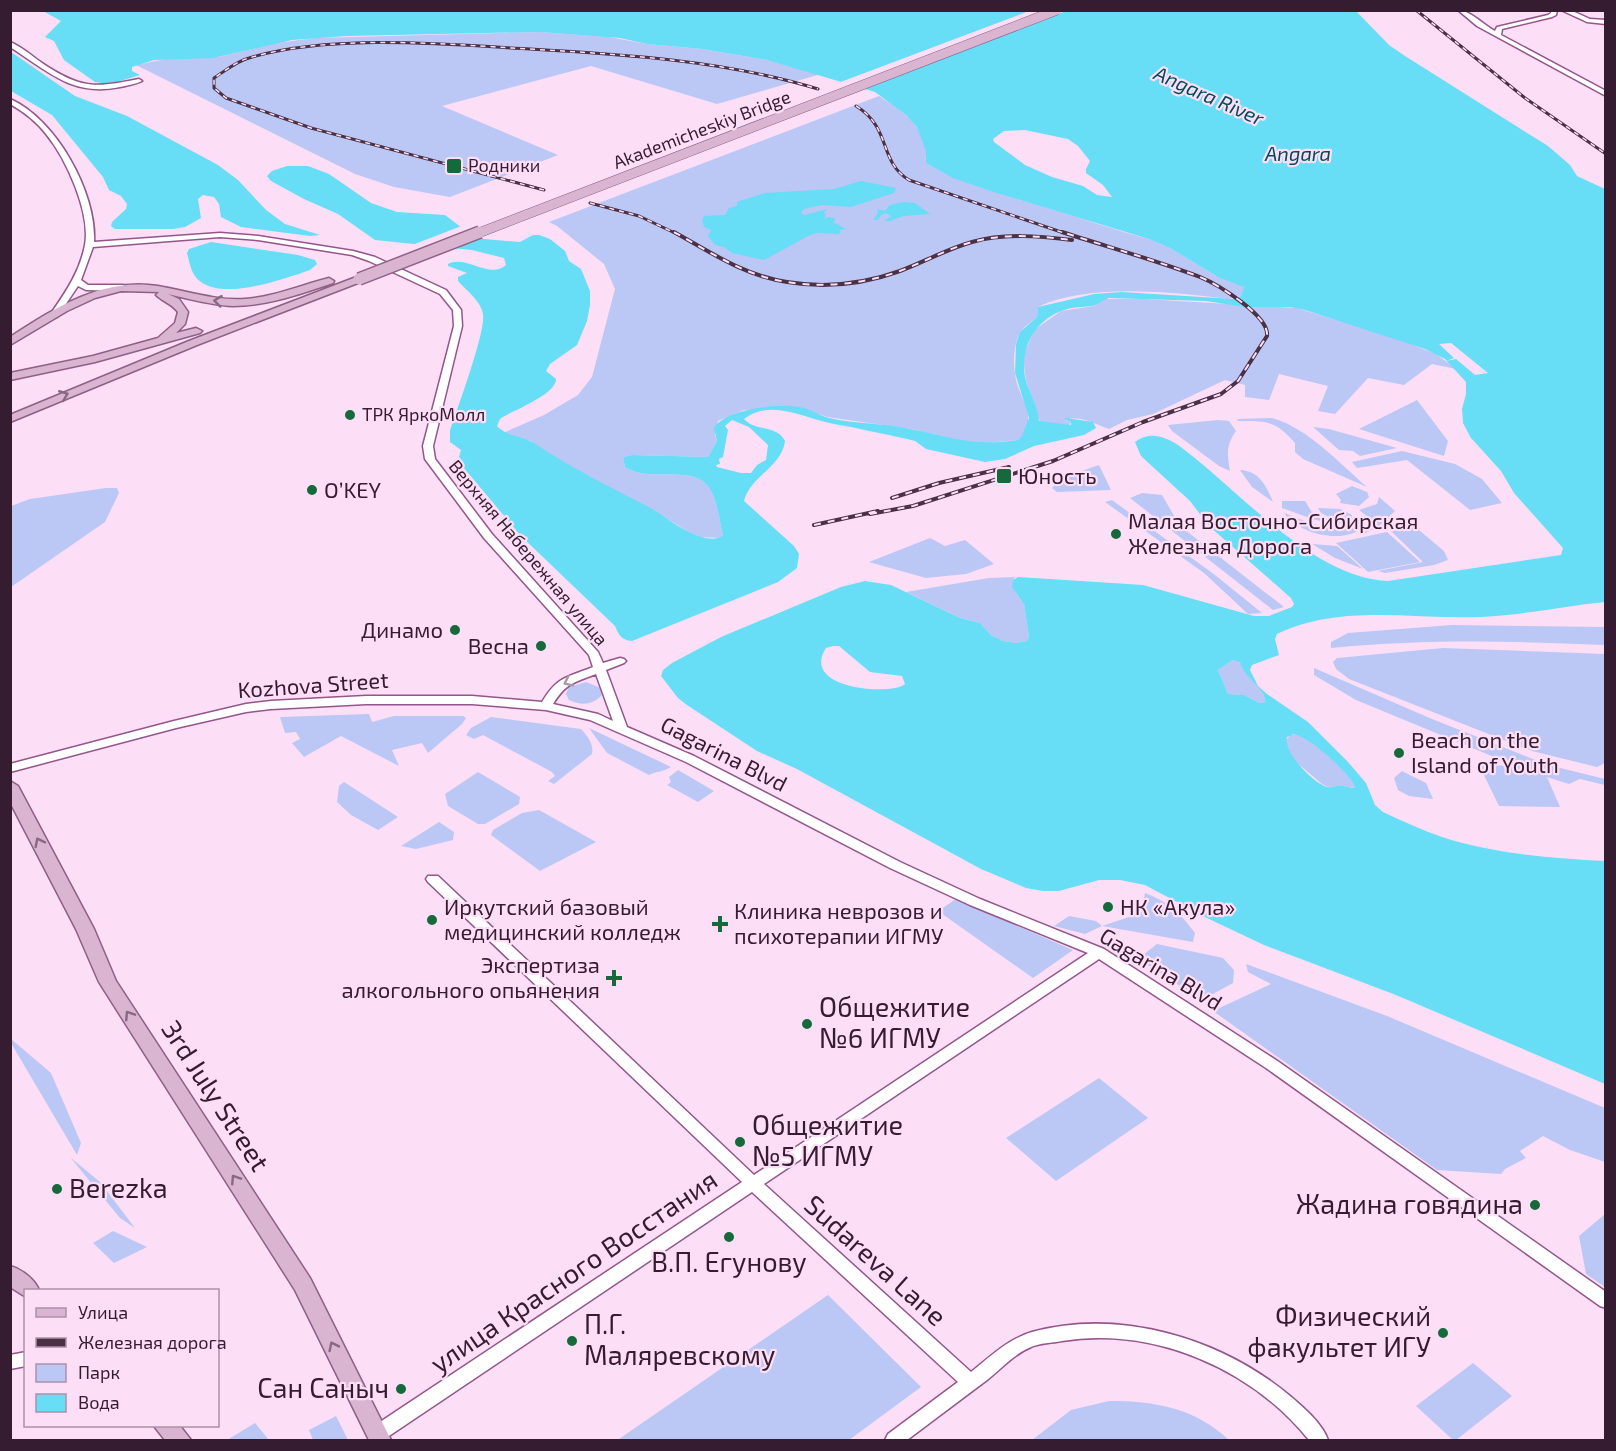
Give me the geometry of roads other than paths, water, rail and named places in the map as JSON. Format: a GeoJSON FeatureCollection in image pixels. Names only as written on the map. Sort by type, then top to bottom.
{"type":"FeatureCollection","features":[{"type":"Feature","properties":{"kind":"main road","name":"Akademicheskiy Bridge"},"geometry":{"type":"LineString","coordinates":[[316,285],[1039,10]]}},
{"type":"Feature","properties":{"kind":"main road","name":"Akademicheskiy Bridge"},"geometry":{"type":"LineString","coordinates":[[193,342],[1057,10]]}},
{"type":"Feature","properties":{"kind":"main road"},"geometry":{"type":"LineString","coordinates":[[10,342],[84,297],[123,288],[143,287],[214,301],[236,302],[276,297],[316,285]]}},
{"type":"Feature","properties":{"kind":"main road"},"geometry":{"type":"LineString","coordinates":[[12,380],[148,346],[219,323],[316,285]]}},
{"type":"Feature","properties":{"kind":"main road"},"geometry":{"type":"LineString","coordinates":[[54,315],[85,302],[114,294],[146,292],[166,296],[179,304],[183,318],[169,335],[148,346]]}},
{"type":"Feature","properties":{"kind":"main road"},"geometry":{"type":"LineString","coordinates":[[12,380],[99,368],[193,342]]}},
{"type":"Feature","properties":{"kind":"main road"},"geometry":{"type":"LineString","coordinates":[[10,419],[193,342]]}},
{"type":"Feature","properties":{"kind":"main road","name":"3rd July Street"},"geometry":{"type":"LineString","coordinates":[[10,786],[85,929],[108,982],[303,1284],[378,1437]]}},
{"type":"Feature","properties":{"kind":"main road"},"geometry":{"type":"LineString","coordinates":[[10,1274],[27,1289]]}},
{"type":"Feature","properties":{"kind":"main road"},"geometry":{"type":"LineString","coordinates":[[167,1427],[180,1440]]}},
{"type":"Feature","properties":{"kind":"street"},"geometry":{"type":"LineString","coordinates":[[1461,10],[1479,25],[1605,94]]}},
{"type":"Feature","properties":{"kind":"street"},"geometry":{"type":"LineString","coordinates":[[1498,34],[1499,28],[1550,16],[1554,14],[1554,10]]}},
{"type":"Feature","properties":{"kind":"street"},"geometry":{"type":"LineString","coordinates":[[1564,10],[1589,21],[1605,22]]}},
{"type":"Feature","properties":{"kind":"street"},"geometry":{"type":"LineString","coordinates":[[10,44],[36,59],[61,78],[80,86],[108,87],[139,81]]}},
{"type":"Feature","properties":{"kind":"street"},"geometry":{"type":"LineString","coordinates":[[10,101],[34,116],[60,145],[78,186],[90,227],[89,244],[78,282],[54,315]]}},
{"type":"Feature","properties":{"kind":"street","name":"Верхняя Набережная улица"},"geometry":{"type":"LineString","coordinates":[[89,244],[199,236],[258,238],[362,256],[427,284],[446,295],[457,310],[459,321],[428,446],[430,459],[488,536],[594,654],[621,727]]}},
{"type":"Feature","properties":{"kind":"street"},"geometry":{"type":"LineString","coordinates":[[78,282],[86,286],[123,288]]}},
{"type":"Feature","properties":{"kind":"street"},"geometry":{"type":"LineString","coordinates":[[546,706],[557,688],[620,662]]}},
{"type":"Feature","properties":{"kind":"street","name":"Kozhova Street"},"geometry":{"type":"LineString","coordinates":[[10,768],[246,708],[366,700],[430,699],[546,706],[594,717],[621,727]]}},
{"type":"Feature","properties":{"kind":"street","name":"Gagarina Blvd"},"geometry":{"type":"LineString","coordinates":[[621,727],[690,759],[895,865],[975,902],[1099,952],[1270,1064],[1605,1301]]}},
{"type":"Feature","properties":{"kind":"street","name":"Sudareva Lane"},"geometry":{"type":"LineString","coordinates":[[433,879],[753,1183],[970,1382]]}},
{"type":"Feature","properties":{"kind":"street","name":"улица Красного Восстания"},"geometry":{"type":"LineString","coordinates":[[378,1437],[1099,952]]}},
{"type":"Feature","properties":{"kind":"street"},"geometry":{"type":"LineString","coordinates":[[894,1440],[1023,1342],[1065,1331],[1110,1329],[1145,1334],[1191,1348],[1233,1365],[1274,1394],[1312,1430],[1319,1440]]}},
{"type":"Feature","properties":{"kind":"water","name":"Angara"},"geometry":{"type":"Polygon","coordinates":[[[43,11],[1356,11],[1389,45],[1548,146],[1570,165],[1577,176],[1605,189],[1605,602],[1482,617],[1378,615],[1326,619],[1301,624],[1277,634],[1275,639],[1279,655],[1252,665],[1250,670],[1258,686],[1308,722],[1348,762],[1366,783],[1375,805],[1383,812],[1442,837],[1482,848],[1543,857],[1605,861],[1605,1084],[1396,995],[1264,945],[1145,885],[1120,880],[1099,880],[1059,891],[1043,891],[1026,888],[981,869],[797,769],[757,751],[678,698],[661,676],[663,670],[672,663],[721,637],[841,587],[865,581],[891,585],[960,618],[980,623],[991,635],[1003,641],[1017,643],[1027,641],[1029,637],[1024,604],[1012,587],[1013,580],[1018,577],[1143,585],[1254,616],[1269,616],[1292,607],[1294,604],[1291,598],[1209,526],[1190,501],[1141,456],[1135,442],[1151,436],[1162,437],[1178,445],[1304,548],[1331,565],[1360,576],[1388,581],[1561,555],[1563,548],[1514,493],[1501,471],[1471,438],[1463,423],[1462,409],[1466,382],[1445,359],[1425,349],[1290,307],[1245,307],[1206,301],[1109,298],[1094,305],[1064,310],[1045,320],[1032,336],[1025,355],[1025,377],[1039,421],[1071,425],[1071,422],[1064,419],[1066,418],[1093,422],[1096,428],[1084,435],[1034,446],[1005,459],[985,462],[926,449],[915,441],[788,412],[765,410],[754,413],[744,419],[754,426],[776,432],[785,441],[778,458],[747,492],[744,501],[794,546],[799,554],[797,568],[778,582],[632,641],[625,640],[615,626],[521,536],[458,461],[461,450],[450,442],[450,431],[480,337],[483,314],[476,300],[458,281],[458,277],[467,273],[448,266],[448,264],[462,262],[492,270],[506,265],[504,258],[472,250],[375,240],[338,214],[271,181],[267,176],[272,171],[287,166],[308,166],[329,174],[371,203],[397,212],[445,215],[466,231],[484,239],[520,242],[533,235],[539,235],[550,239],[565,251],[569,261],[581,269],[590,291],[587,321],[577,345],[550,364],[546,371],[556,379],[549,391],[500,419],[497,426],[505,432],[534,443],[689,532],[708,538],[723,535],[715,502],[707,485],[700,479],[690,476],[634,472],[625,467],[623,457],[632,455],[708,457],[717,441],[714,428],[720,421],[741,412],[778,406],[803,408],[829,418],[900,427],[975,442],[1018,440],[1029,418],[1015,373],[1016,344],[1020,332],[1037,317],[1038,307],[1094,294],[1122,292],[1234,299],[1241,296],[1244,287],[1218,277],[1170,248],[1149,239],[953,178],[926,163],[926,151],[917,127],[906,115],[875,92],[767,60],[702,49],[647,44],[620,38],[540,32],[347,36],[292,40],[213,58],[154,60],[132,67],[132,71],[140,75],[110,84],[95,82],[64,60],[54,41],[45,37],[61,21],[43,11]],[[1025,130],[1004,131],[993,139],[994,142],[1025,165],[1052,177],[1083,186],[1097,195],[1112,197],[1103,185],[1086,173],[1090,161],[1078,146],[1068,139],[1025,130]],[[732,420],[725,426],[728,430],[723,457],[719,459],[720,464],[716,465],[717,467],[751,473],[757,465],[766,460],[768,445],[749,427],[732,420]],[[839,646],[826,648],[821,662],[825,673],[836,681],[867,689],[897,688],[905,684],[902,676],[870,672],[839,646]],[[1233,660],[1218,670],[1228,694],[1244,695],[1265,703],[1265,698],[1259,688],[1242,668],[1240,662],[1233,660]],[[1294,734],[1287,737],[1287,743],[1294,758],[1314,780],[1329,787],[1355,788],[1338,765],[1309,741],[1294,734]]]}},
{"type":"Feature","properties":{"kind":"water"},"geometry":{"type":"Polygon","coordinates":[[[11,52],[75,96],[127,116],[218,165],[238,180],[266,210],[285,224],[320,235],[310,236],[241,227],[221,217],[219,204],[214,197],[203,195],[198,199],[201,218],[185,227],[115,229],[111,226],[112,222],[126,209],[127,204],[121,196],[109,190],[103,177],[52,115],[11,91],[11,52]]]}},
{"type":"Feature","properties":{"kind":"water"},"geometry":{"type":"Polygon","coordinates":[[[861,181],[896,188],[894,193],[851,207],[822,205],[804,209],[801,213],[804,215],[828,209],[824,212],[826,216],[824,219],[829,217],[836,219],[833,222],[846,229],[839,230],[841,232],[838,234],[810,235],[764,260],[732,253],[724,247],[715,245],[708,236],[711,230],[704,227],[702,220],[704,216],[725,215],[729,208],[737,206],[737,202],[765,193],[834,189],[861,181]]]}},
{"type":"Feature","properties":{"kind":"water"},"geometry":{"type":"Polygon","coordinates":[[[904,202],[915,203],[930,214],[903,216],[884,221],[891,216],[886,213],[878,220],[873,220],[878,213],[877,209],[885,211],[890,205],[904,202]]]}},
{"type":"Feature","properties":{"kind":"water"},"geometry":{"type":"Polygon","coordinates":[[[211,242],[298,255],[315,260],[317,264],[310,270],[255,286],[225,289],[212,287],[195,276],[187,253],[189,249],[211,242]]]}},
{"type":"Feature","properties":{"kind":"railway"},"geometry":{"type":"LineString","coordinates":[[1416,10],[1525,98],[1606,154]]}},
{"type":"Feature","properties":{"kind":"railway"},"geometry":{"type":"LineString","coordinates":[[544,190],[311,128],[226,98],[214,88],[214,78],[245,59],[279,51],[311,46],[380,42],[589,53],[705,64],[818,89]]}},
{"type":"Feature","properties":{"kind":"railway"},"geometry":{"type":"LineString","coordinates":[[856,106],[875,124],[893,164],[909,180],[1067,234]]}},
{"type":"Feature","properties":{"kind":"railway"},"geometry":{"type":"LineString","coordinates":[[590,203],[639,216],[677,234]]}},
{"type":"Feature","properties":{"kind":"railway"},"geometry":{"type":"LineString","coordinates":[[674,232],[742,269],[772,279],[815,285],[844,284],[872,279],[984,239],[1022,236],[1072,240]]}},
{"type":"Feature","properties":{"kind":"railway"},"geometry":{"type":"LineString","coordinates":[[870,514],[913,506],[1053,461],[1143,422],[1221,394],[1238,381],[1267,336],[1266,328],[1252,310],[1208,281],[1166,265],[1062,232]]}},
{"type":"Feature","properties":{"kind":"railway"},"geometry":{"type":"LineString","coordinates":[[892,498],[939,483],[1009,467]]}},
{"type":"Feature","properties":{"kind":"railway"},"geometry":{"type":"LineString","coordinates":[[814,525],[878,511]]}},
{"type":"Feature","properties":{"kind":"place","name":"Родники"},"geometry":{"type":"Point","coordinates":[454,166]}},
{"type":"Feature","properties":{"kind":"place","name":"ТРК ЯркоМолл"},"geometry":{"type":"Point","coordinates":[350,415]}},
{"type":"Feature","properties":{"kind":"place","name":"Юность"},"geometry":{"type":"Point","coordinates":[1004,476]}},
{"type":"Feature","properties":{"kind":"place","name":"O’KEY"},"geometry":{"type":"Point","coordinates":[312,490]}},
{"type":"Feature","properties":{"kind":"place","name":"Малая Восточно-Сибирская Железная Дорога"},"geometry":{"type":"Point","coordinates":[1116,534]}},
{"type":"Feature","properties":{"kind":"place","name":"Динамо"},"geometry":{"type":"Point","coordinates":[455,630]}},
{"type":"Feature","properties":{"kind":"place","name":"Весна"},"geometry":{"type":"Point","coordinates":[541,646]}},
{"type":"Feature","properties":{"kind":"place","name":"Beach on the Island of Youth"},"geometry":{"type":"Point","coordinates":[1399,753]}},
{"type":"Feature","properties":{"kind":"place","name":"НК «Акула»"},"geometry":{"type":"Point","coordinates":[1108,907]}},
{"type":"Feature","properties":{"kind":"place","name":"Иркутский базовый медицинский колледж"},"geometry":{"type":"Point","coordinates":[432,920]}},
{"type":"Feature","properties":{"kind":"place","name":"Клиника неврозов и психотерапии ИГМУ"},"geometry":{"type":"Point","coordinates":[720,924]}},
{"type":"Feature","properties":{"kind":"place","name":"Экспертиза алкогольного опьянения"},"geometry":{"type":"Point","coordinates":[614,978]}},
{"type":"Feature","properties":{"kind":"place","name":"Общежитие №6 ИГМУ"},"geometry":{"type":"Point","coordinates":[807,1024]}},
{"type":"Feature","properties":{"kind":"place","name":"Общежитие №5 ИГМУ"},"geometry":{"type":"Point","coordinates":[740,1142]}},
{"type":"Feature","properties":{"kind":"place","name":"Berezka"},"geometry":{"type":"Point","coordinates":[57,1189]}},
{"type":"Feature","properties":{"kind":"place","name":"Жадина говядина"},"geometry":{"type":"Point","coordinates":[1535,1205]}},
{"type":"Feature","properties":{"kind":"place","name":"В.П. Егунову"},"geometry":{"type":"Point","coordinates":[729,1237]}},
{"type":"Feature","properties":{"kind":"place","name":"Физический факультет ИГУ"},"geometry":{"type":"Point","coordinates":[1443,1333]}},
{"type":"Feature","properties":{"kind":"place","name":"П.Г. Маляревскому"},"geometry":{"type":"Point","coordinates":[572,1341]}},
{"type":"Feature","properties":{"kind":"place","name":"Сан Саныч"},"geometry":{"type":"Point","coordinates":[401,1389]}},
{"type":"Feature","properties":{"kind":"water label","name":"Angara River"},"geometry":{"type":"Point","coordinates":[1209,96]}}]}
